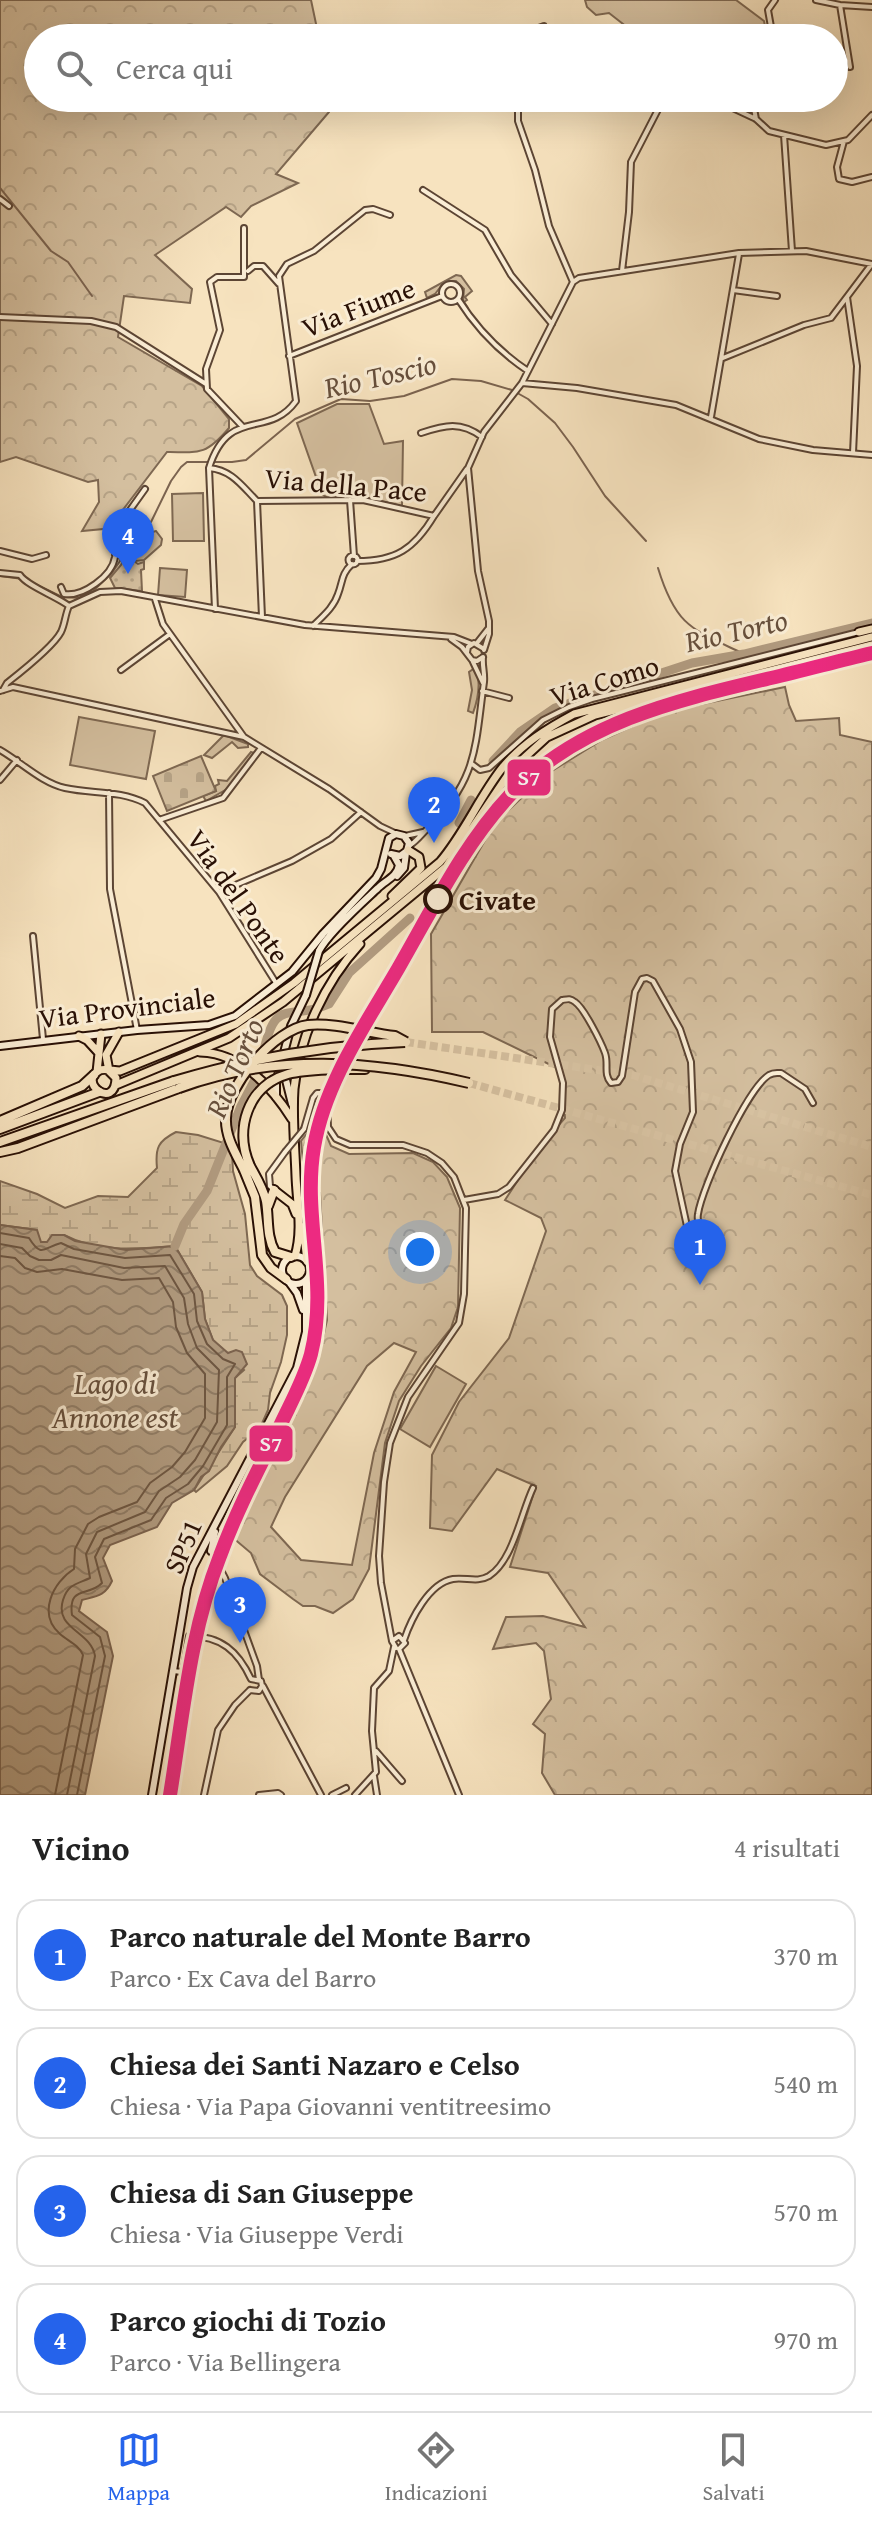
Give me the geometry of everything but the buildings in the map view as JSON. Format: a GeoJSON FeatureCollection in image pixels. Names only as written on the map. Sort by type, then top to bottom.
{"type":"FeatureCollection","features":[{"type":"Feature","properties":{"kind":"highway"},"geometry":{"type":"LineString","coordinates":[[0,1142],[174,1081],[244,1062],[320,1048],[406,1042],[395,1036],[312,1025],[292,1029],[279,1037],[235,1088],[227,1106],[227,1130],[263,1193],[271,1245],[275,1252],[293,1256]]}},
{"type":"Feature","properties":{"kind":"highway"},"geometry":{"type":"LineString","coordinates":[[0,1152],[203,1079],[268,1066],[326,1063],[409,1070],[469,1083]]}},
{"type":"Feature","properties":{"kind":"highway"},"geometry":{"type":"LineString","coordinates":[[288,1280],[271,1268],[262,1255],[255,1197],[242,1139],[245,1118],[257,1094],[273,1081],[301,1072],[409,1070]]}},
{"type":"Feature","properties":{"kind":"highway"},"geometry":{"type":"LineString","coordinates":[[0,1121],[82,1086],[96,1074]]}},
{"type":"Feature","properties":{"kind":"highway"},"geometry":{"type":"LineString","coordinates":[[0,1129],[99,1092]]}},
{"type":"Feature","properties":{"kind":"highway"},"geometry":{"type":"LineString","coordinates":[[267,1223],[268,1205],[274,1190]]}},
{"type":"Feature","properties":{"kind":"main road"},"geometry":{"type":"LineString","coordinates":[[859,632],[872,629]]}},
{"type":"Feature","properties":{"kind":"main road"},"geometry":{"type":"LineString","coordinates":[[96,1074],[120,1071],[236,1024],[294,983],[440,862],[454,846],[504,766],[544,730],[593,708],[872,637]]}},
{"type":"Feature","properties":{"kind":"main road"},"geometry":{"type":"LineString","coordinates":[[101,1034],[94,1086],[99,1092],[107,1093],[116,1085],[251,1026],[446,867],[512,769],[547,737],[568,725],[595,715],[872,645]]}},
{"type":"Feature","properties":{"kind":"main road"},"geometry":{"type":"LineString","coordinates":[[356,931],[419,872],[421,859],[408,849]]}},
{"type":"Feature","properties":{"kind":"main road"},"geometry":{"type":"LineString","coordinates":[[293,1256],[299,1236],[293,1109],[301,1050],[321,1001],[350,955],[369,932]]}},
{"type":"Feature","properties":{"kind":"main road"},"geometry":{"type":"LineString","coordinates":[[116,1085],[106,1055],[119,1032]]}},
{"type":"Feature","properties":{"kind":"main road"},"geometry":{"type":"LineString","coordinates":[[101,1034],[108,1047]]}},
{"type":"Feature","properties":{"kind":"main road"},"geometry":{"type":"LineString","coordinates":[[79,1036],[99,1054]]}},
{"type":"Feature","properties":{"kind":"main road"},"geometry":{"type":"LineString","coordinates":[[197,1052],[215,1052],[233,1060],[274,1094],[294,1121]]}},
{"type":"Feature","properties":{"kind":"main road"},"geometry":{"type":"LineString","coordinates":[[295,1149],[307,1261]]}},
{"type":"Feature","properties":{"kind":"main road"},"geometry":{"type":"LineString","coordinates":[[274,1190],[295,1209],[299,1236]]}},
{"type":"Feature","properties":{"kind":"street"},"geometry":{"type":"LineString","coordinates":[[770,24],[768,10],[775,0]]}},
{"type":"Feature","properties":{"kind":"street"},"geometry":{"type":"LineString","coordinates":[[816,0],[872,7]]}},
{"type":"Feature","properties":{"kind":"street"},"geometry":{"type":"LineString","coordinates":[[840,5],[843,24]]}},
{"type":"Feature","properties":{"kind":"street"},"geometry":{"type":"LineString","coordinates":[[848,55],[850,67]]}},
{"type":"Feature","properties":{"kind":"street"},"geometry":{"type":"LineString","coordinates":[[518,112],[518,121],[553,236],[573,282],[579,278],[739,253],[806,251],[871,265],[831,318],[804,325],[723,358]]}},
{"type":"Feature","properties":{"kind":"street"},"geometry":{"type":"LineString","coordinates":[[622,271],[631,162],[657,112]]}},
{"type":"Feature","properties":{"kind":"street"},"geometry":{"type":"LineString","coordinates":[[741,112],[756,119],[769,131],[826,145],[853,136],[872,115]]}},
{"type":"Feature","properties":{"kind":"street"},"geometry":{"type":"LineString","coordinates":[[755,112],[756,119]]}},
{"type":"Feature","properties":{"kind":"street"},"geometry":{"type":"LineString","coordinates":[[784,135],[792,251]]}},
{"type":"Feature","properties":{"kind":"street"},"geometry":{"type":"LineString","coordinates":[[844,141],[837,167],[839,179],[846,183],[872,177]]}},
{"type":"Feature","properties":{"kind":"street"},"geometry":{"type":"LineString","coordinates":[[423,190],[485,230],[511,275],[552,324]]}},
{"type":"Feature","properties":{"kind":"street"},"geometry":{"type":"LineString","coordinates":[[0,199],[9,206]]}},
{"type":"Feature","properties":{"kind":"street"},"geometry":{"type":"LineString","coordinates":[[215,609],[209,467],[212,457],[233,430],[286,415],[296,401],[279,276],[287,264],[314,251],[365,210],[373,209],[390,215]]}},
{"type":"Feature","properties":{"kind":"street"},"geometry":{"type":"LineString","coordinates":[[243,427],[212,396],[206,384],[206,369],[220,330],[210,282],[217,277],[244,277],[244,228]]}},
{"type":"Feature","properties":{"kind":"street"},"geometry":{"type":"LineString","coordinates":[[711,417],[739,253]]}},
{"type":"Feature","properties":{"kind":"street"},"geometry":{"type":"LineString","coordinates":[[248,271],[254,266],[263,266],[279,284]]}},
{"type":"Feature","properties":{"kind":"street","name":"Via della Pace"},"geometry":{"type":"LineString","coordinates":[[209,467],[235,477],[257,501],[350,500],[434,516],[468,468],[482,437],[522,383],[573,282]]}},
{"type":"Feature","properties":{"kind":"street"},"geometry":{"type":"LineString","coordinates":[[453,284],[459,288],[458,299],[452,302],[442,296],[444,287],[453,284]]}},
{"type":"Feature","properties":{"kind":"street"},"geometry":{"type":"LineString","coordinates":[[733,290],[777,296]]}},
{"type":"Feature","properties":{"kind":"street","name":"Via Fiume"},"geometry":{"type":"LineString","coordinates":[[289,356],[442,296]]}},
{"type":"Feature","properties":{"kind":"street"},"geometry":{"type":"LineString","coordinates":[[847,296],[857,366],[853,453]]}},
{"type":"Feature","properties":{"kind":"street","name":"Via Fiume"},"geometry":{"type":"LineString","coordinates":[[458,299],[487,339],[506,357],[528,371]]}},
{"type":"Feature","properties":{"kind":"street"},"geometry":{"type":"LineString","coordinates":[[0,317],[91,321],[116,327],[206,384]]}},
{"type":"Feature","properties":{"kind":"street"},"geometry":{"type":"LineString","coordinates":[[522,383],[577,388],[676,405],[759,439],[813,450],[872,455]]}},
{"type":"Feature","properties":{"kind":"street"},"geometry":{"type":"LineString","coordinates":[[421,433],[450,424],[472,429],[482,437]]}},
{"type":"Feature","properties":{"kind":"street"},"geometry":{"type":"LineString","coordinates":[[393,855],[408,849],[455,800],[472,764],[489,627],[478,571],[468,468]]}},
{"type":"Feature","properties":{"kind":"street"},"geometry":{"type":"LineString","coordinates":[[2,690],[61,632],[69,606],[93,591],[115,560],[115,531],[145,489]]}},
{"type":"Feature","properties":{"kind":"street"},"geometry":{"type":"LineString","coordinates":[[313,626],[332,605],[343,573],[354,560],[350,500]]}},
{"type":"Feature","properties":{"kind":"street"},"geometry":{"type":"LineString","coordinates":[[257,501],[262,617]]}},
{"type":"Feature","properties":{"kind":"street"},"geometry":{"type":"LineString","coordinates":[[354,560],[389,558],[410,548],[434,516]]}},
{"type":"Feature","properties":{"kind":"street"},"geometry":{"type":"LineString","coordinates":[[0,551],[32,559],[46,555]]}},
{"type":"Feature","properties":{"kind":"street"},"geometry":{"type":"LineString","coordinates":[[0,573],[20,575],[23,581],[56,596],[69,606]]}},
{"type":"Feature","properties":{"kind":"street"},"geometry":{"type":"LineString","coordinates":[[61,587],[64,594],[121,591],[313,626],[454,637],[484,650]]}},
{"type":"Feature","properties":{"kind":"street"},"geometry":{"type":"LineString","coordinates":[[154,598],[163,624],[244,737]]}},
{"type":"Feature","properties":{"kind":"street"},"geometry":{"type":"LineString","coordinates":[[467,652],[489,627]]}},
{"type":"Feature","properties":{"kind":"street","name":"Via Como"},"geometry":{"type":"LineString","coordinates":[[472,764],[480,770],[489,768],[543,720],[592,699],[859,632]]}},
{"type":"Feature","properties":{"kind":"street"},"geometry":{"type":"LineString","coordinates":[[121,670],[170,634]]}},
{"type":"Feature","properties":{"kind":"street"},"geometry":{"type":"LineString","coordinates":[[445,637],[453,639],[467,652],[479,671],[483,688]]}},
{"type":"Feature","properties":{"kind":"street"},"geometry":{"type":"LineString","coordinates":[[472,660],[483,657]]}},
{"type":"Feature","properties":{"kind":"street"},"geometry":{"type":"LineString","coordinates":[[2,690],[13,687],[244,737],[329,789],[380,826],[401,835],[408,849],[403,871],[390,879]]}},
{"type":"Feature","properties":{"kind":"street"},"geometry":{"type":"LineString","coordinates":[[483,688],[509,698]]}},
{"type":"Feature","properties":{"kind":"street"},"geometry":{"type":"LineString","coordinates":[[159,820],[223,798],[261,748]]}},
{"type":"Feature","properties":{"kind":"street","name":"Via del Ponte"},"geometry":{"type":"LineString","coordinates":[[0,750],[51,784],[131,796],[145,803],[219,892],[277,985]]}},
{"type":"Feature","properties":{"kind":"street"},"geometry":{"type":"LineString","coordinates":[[0,780],[17,760]]}},
{"type":"Feature","properties":{"kind":"street"},"geometry":{"type":"LineString","coordinates":[[109,793],[110,889],[137,1030]]}},
{"type":"Feature","properties":{"kind":"street"},"geometry":{"type":"LineString","coordinates":[[219,892],[292,861],[331,839],[361,812]]}},
{"type":"Feature","properties":{"kind":"street"},"geometry":{"type":"LineString","coordinates":[[274,1094],[291,1026],[302,1006],[319,951],[331,935],[399,870],[399,862],[380,826]]}},
{"type":"Feature","properties":{"kind":"street"},"geometry":{"type":"LineString","coordinates":[[387,844],[391,836],[414,836],[425,831]]}},
{"type":"Feature","properties":{"kind":"street","name":"Via Provinciale"},"geometry":{"type":"LineString","coordinates":[[0,1046],[43,1039],[209,1025],[235,1016],[302,962],[323,934],[376,878],[387,844]]}},
{"type":"Feature","properties":{"kind":"street","name":"Via Provinciale"},"geometry":{"type":"LineString","coordinates":[[383,862],[393,855]]}},
{"type":"Feature","properties":{"kind":"street"},"geometry":{"type":"LineString","coordinates":[[33,936],[43,1039]]}},
{"type":"Feature","properties":{"kind":"street"},"geometry":{"type":"LineString","coordinates":[[464,1200],[498,1194],[509,1187],[559,1120],[564,1105],[564,1089],[550,1037],[553,1007],[564,999],[577,1003],[594,1032],[605,1054],[606,1076],[611,1083],[618,1082],[622,1076],[635,992],[640,981],[647,978],[653,981],[678,1025],[690,1057],[693,1109],[680,1144],[675,1178],[690,1240],[694,1245],[701,1242],[698,1214],[728,1136],[761,1083],[770,1074],[781,1073],[805,1089],[813,1103]]}},
{"type":"Feature","properties":{"kind":"street"},"geometry":{"type":"LineString","coordinates":[[283,1061],[293,1109]]}},
{"type":"Feature","properties":{"kind":"street"},"geometry":{"type":"LineString","coordinates":[[274,1190],[270,1186],[269,1174],[304,1129],[314,1096],[322,1093],[327,1101],[328,1127],[338,1140],[354,1146],[403,1145],[425,1152],[449,1170],[464,1200],[464,1294],[459,1323],[408,1397],[390,1443],[379,1556],[381,1583],[397,1646],[459,1795]]}},
{"type":"Feature","properties":{"kind":"street"},"geometry":{"type":"LineString","coordinates":[[288,1280],[298,1283],[306,1280],[310,1268],[307,1261],[293,1256],[283,1267],[288,1280],[301,1301],[306,1332]]}},
{"type":"Feature","properties":{"kind":"street","name":"SP51"},"geometry":{"type":"LineString","coordinates":[[152,1795],[193,1567],[291,1382],[306,1332],[306,1280]]}},
{"type":"Feature","properties":{"kind":"street"},"geometry":{"type":"LineString","coordinates":[[355,1795],[374,1776],[377,1767],[372,1709],[374,1688],[387,1675],[400,1637],[438,1585],[451,1579],[477,1581],[495,1570],[508,1553],[533,1488]]}},
{"type":"Feature","properties":{"kind":"street"},"geometry":{"type":"LineString","coordinates":[[211,1551],[212,1540],[229,1507],[230,1496]]}},
{"type":"Feature","properties":{"kind":"street"},"geometry":{"type":"LineString","coordinates":[[204,1545],[211,1551],[225,1578],[256,1667],[259,1691]]}},
{"type":"Feature","properties":{"kind":"street"},"geometry":{"type":"LineString","coordinates":[[390,1625],[400,1637]]}},
{"type":"Feature","properties":{"kind":"street"},"geometry":{"type":"LineString","coordinates":[[173,1671],[182,1672],[184,1669],[187,1638],[193,1635],[226,1644],[270,1700],[321,1795]]}},
{"type":"Feature","properties":{"kind":"street"},"geometry":{"type":"LineString","coordinates":[[397,1646],[400,1637]]}},
{"type":"Feature","properties":{"kind":"street"},"geometry":{"type":"LineString","coordinates":[[250,1690],[247,1686],[257,1680]]}},
{"type":"Feature","properties":{"kind":"street"},"geometry":{"type":"LineString","coordinates":[[250,1690],[259,1691],[270,1700]]}},
{"type":"Feature","properties":{"kind":"street"},"geometry":{"type":"LineString","coordinates":[[204,1795],[218,1730],[250,1690]]}},
{"type":"Feature","properties":{"kind":"street"},"geometry":{"type":"LineString","coordinates":[[374,1749],[402,1781]]}},
{"type":"Feature","properties":{"kind":"street"},"geometry":{"type":"LineString","coordinates":[[374,1776],[377,1795]]}},
{"type":"Feature","properties":{"kind":"street"},"geometry":{"type":"LineString","coordinates":[[332,1795],[346,1788]]}},
{"type":"Feature","properties":{"kind":"street"},"geometry":{"type":"LineString","coordinates":[[259,1795],[281,1795]]}},
{"type":"Feature","properties":{"kind":"green space"},"geometry":{"type":"Polygon","coordinates":[[[0,0],[311,0],[316,24],[24,24],[24,112],[329,112],[276,174],[298,183],[251,206],[241,217],[226,207],[155,255],[192,289],[190,303],[124,296],[118,337],[202,386],[229,419],[229,428],[215,443],[202,450],[167,452],[122,511],[114,528],[82,531],[99,502],[98,480],[88,482],[16,457],[0,462],[0,0]]]}},
{"type":"Feature","properties":{"kind":"green space"},"geometry":{"type":"Polygon","coordinates":[[[585,0],[736,0],[765,24],[623,24],[609,13],[596,15],[587,7],[585,0]]]}},
{"type":"Feature","properties":{"kind":"green space"},"geometry":{"type":"Polygon","coordinates":[[[456,275],[461,276],[472,291],[465,297],[468,308],[463,303],[464,289],[456,281],[445,281],[456,275]]]}},
{"type":"Feature","properties":{"kind":"green space"},"geometry":{"type":"Polygon","coordinates":[[[445,281],[435,294],[427,298],[425,292],[445,281]]]}},
{"type":"Feature","properties":{"kind":"green space"},"geometry":{"type":"Polygon","coordinates":[[[337,404],[369,404],[384,444],[403,441],[402,506],[354,495],[329,499],[322,494],[297,423],[337,404]]]}},
{"type":"Feature","properties":{"kind":"green space"},"geometry":{"type":"Polygon","coordinates":[[[203,493],[204,541],[173,541],[172,494],[203,493]]]}},
{"type":"Feature","properties":{"kind":"green space"},"geometry":{"type":"Polygon","coordinates":[[[156,531],[162,539],[161,545],[144,560],[136,561],[132,552],[136,544],[156,531]]]}},
{"type":"Feature","properties":{"kind":"green space"},"geometry":{"type":"Polygon","coordinates":[[[125,555],[138,564],[144,562],[144,569],[141,570],[142,591],[115,588],[110,578],[125,555]]]}},
{"type":"Feature","properties":{"kind":"green space"},"geometry":{"type":"Polygon","coordinates":[[[160,568],[187,570],[185,597],[158,595],[160,568]]]}},
{"type":"Feature","properties":{"kind":"green space"},"geometry":{"type":"Polygon","coordinates":[[[476,667],[479,690],[473,713],[468,711],[472,690],[469,672],[476,667]]]}},
{"type":"Feature","properties":{"kind":"green space"},"geometry":{"type":"Polygon","coordinates":[[[785,687],[796,721],[839,718],[840,735],[872,742],[872,1795],[555,1795],[542,1773],[545,1734],[533,1724],[551,1699],[544,1651],[536,1643],[493,1649],[506,1617],[543,1616],[585,1627],[548,1573],[510,1567],[536,1486],[497,1469],[452,1531],[430,1528],[432,1455],[459,1402],[509,1338],[546,1231],[541,1218],[505,1200],[539,1148],[565,1118],[561,1070],[483,1032],[432,1032],[431,934],[495,823],[547,774],[602,740],[664,712],[785,687]]]}},
{"type":"Feature","properties":{"kind":"green space"},"geometry":{"type":"Polygon","coordinates":[[[79,717],[155,731],[146,779],[70,765],[79,717]]]}},
{"type":"Feature","properties":{"kind":"green space"},"geometry":{"type":"Polygon","coordinates":[[[224,735],[248,744],[248,747],[238,748],[232,742],[212,758],[204,755],[224,735]]]}},
{"type":"Feature","properties":{"kind":"green space"},"geometry":{"type":"Polygon","coordinates":[[[251,752],[254,753],[227,789],[206,801],[203,796],[216,791],[218,780],[227,781],[251,752]]]}},
{"type":"Feature","properties":{"kind":"green space"},"geometry":{"type":"Polygon","coordinates":[[[201,756],[216,791],[167,811],[153,776],[201,756]]]}},
{"type":"Feature","properties":{"kind":"green space"},"geometry":{"type":"Polygon","coordinates":[[[317,1114],[331,1146],[349,1154],[413,1153],[433,1162],[447,1177],[460,1208],[458,1307],[451,1328],[399,1401],[385,1443],[369,1569],[353,1599],[333,1613],[315,1606],[303,1606],[293,1599],[260,1574],[251,1553],[232,1537],[299,1404],[320,1349],[327,1320],[320,1193],[306,1193],[301,1141],[317,1114]],[[394,1343],[367,1366],[285,1497],[271,1527],[301,1560],[352,1565],[374,1453],[394,1392],[416,1352],[394,1343]]]}},
{"type":"Feature","properties":{"kind":"green space"},"geometry":{"type":"Polygon","coordinates":[[[176,1132],[224,1143],[232,1153],[233,1171],[245,1214],[250,1265],[257,1276],[282,1295],[287,1306],[287,1335],[268,1410],[260,1428],[243,1442],[227,1466],[196,1492],[194,1490],[235,1427],[235,1378],[244,1370],[213,1340],[205,1319],[202,1292],[175,1246],[133,1249],[104,1247],[64,1235],[40,1242],[36,1230],[0,1225],[0,1181],[65,1208],[98,1196],[128,1197],[157,1168],[159,1146],[176,1132]]]}},
{"type":"Feature","properties":{"kind":"green space"},"geometry":{"type":"Polygon","coordinates":[[[436,1366],[466,1384],[430,1447],[400,1429],[436,1366]]]}},
{"type":"Feature","properties":{"kind":"water","name":"Lago di Annone est"},"geometry":{"type":"Polygon","coordinates":[[[0,1225],[37,1230],[41,1242],[47,1242],[52,1235],[64,1235],[75,1241],[126,1250],[175,1246],[202,1292],[205,1319],[213,1340],[228,1353],[236,1350],[242,1352],[247,1364],[235,1378],[235,1427],[209,1471],[201,1477],[194,1490],[172,1503],[157,1527],[110,1545],[103,1558],[112,1581],[103,1593],[82,1600],[79,1611],[107,1632],[113,1656],[85,1795],[0,1795],[0,1225]]]}},
{"type":"Feature","properties":{"kind":"waterway"},"geometry":{"type":"LineString","coordinates":[[0,188],[51,251],[68,262],[92,296]]}},
{"type":"Feature","properties":{"kind":"waterway","name":"Rio Toscio"},"geometry":{"type":"LineString","coordinates":[[29,581],[62,597],[81,598],[93,591],[120,561],[126,539],[151,522],[171,481],[187,462],[246,460],[295,419],[341,399],[370,401],[404,396],[452,379],[481,381],[512,390],[528,399],[555,423],[605,496],[646,541]]}},
{"type":"Feature","properties":{"kind":"waterway","name":"Rio Toscio"},"geometry":{"type":"LineString","coordinates":[[658,568],[679,615],[699,631],[744,654]]}},
{"type":"Feature","properties":{"kind":"waterway","name":"Rio Toscio"},"geometry":{"type":"LineString","coordinates":[[0,576],[23,579]]}},
{"type":"Feature","properties":{"kind":"waterway","name":"Rio Torto"},"geometry":{"type":"LineString","coordinates":[[493,761],[520,732],[555,708],[692,663],[744,654],[872,623]]}},
{"type":"Feature","properties":{"kind":"waterway","name":"Rio Torto"},"geometry":{"type":"LineString","coordinates":[[459,823],[471,800]]}},
{"type":"Feature","properties":{"kind":"waterway","name":"Rio Torto"},"geometry":{"type":"LineString","coordinates":[[263,1055],[278,1017],[329,1004],[349,973],[410,918]]}},
{"type":"Feature","properties":{"kind":"waterway","name":"Rio Torto"},"geometry":{"type":"LineString","coordinates":[[175,1246],[184,1224],[207,1191],[241,1106],[260,1070]]}},
{"type":"Feature","properties":{"kind":"tunnel"},"geometry":{"type":"LineString","coordinates":[[406,1042],[632,1075],[872,1147]]}},
{"type":"Feature","properties":{"kind":"tunnel"},"geometry":{"type":"LineString","coordinates":[[469,1083],[872,1195]]}},
{"type":"Feature","properties":{"kind":"transit line","name":"S7"},"geometry":{"type":"LineString","coordinates":[[170,1795],[189,1674],[210,1585],[233,1523],[305,1373],[311,1354],[317,1301],[311,1173],[319,1123],[348,1054],[450,877],[478,834],[511,794],[538,769],[599,731],[666,705],[872,653]]}},
{"type":"Feature","properties":{"kind":"place","name":"Parco giochi di Tozio"},"geometry":{"type":"Point","coordinates":[128,574]}},
{"type":"Feature","properties":{"kind":"place","name":"Chiesa dei Santi Nazaro e Celso"},"geometry":{"type":"Point","coordinates":[434,843]}},
{"type":"Feature","properties":{"kind":"place","name":"Civate"},"geometry":{"type":"Point","coordinates":[438,899]}},
{"type":"Feature","properties":{"kind":"place","name":"Parco naturale del Monte Barro"},"geometry":{"type":"Point","coordinates":[700,1285]}},
{"type":"Feature","properties":{"kind":"place","name":"Chiesa di San Giuseppe"},"geometry":{"type":"Point","coordinates":[240,1643]}}]}
